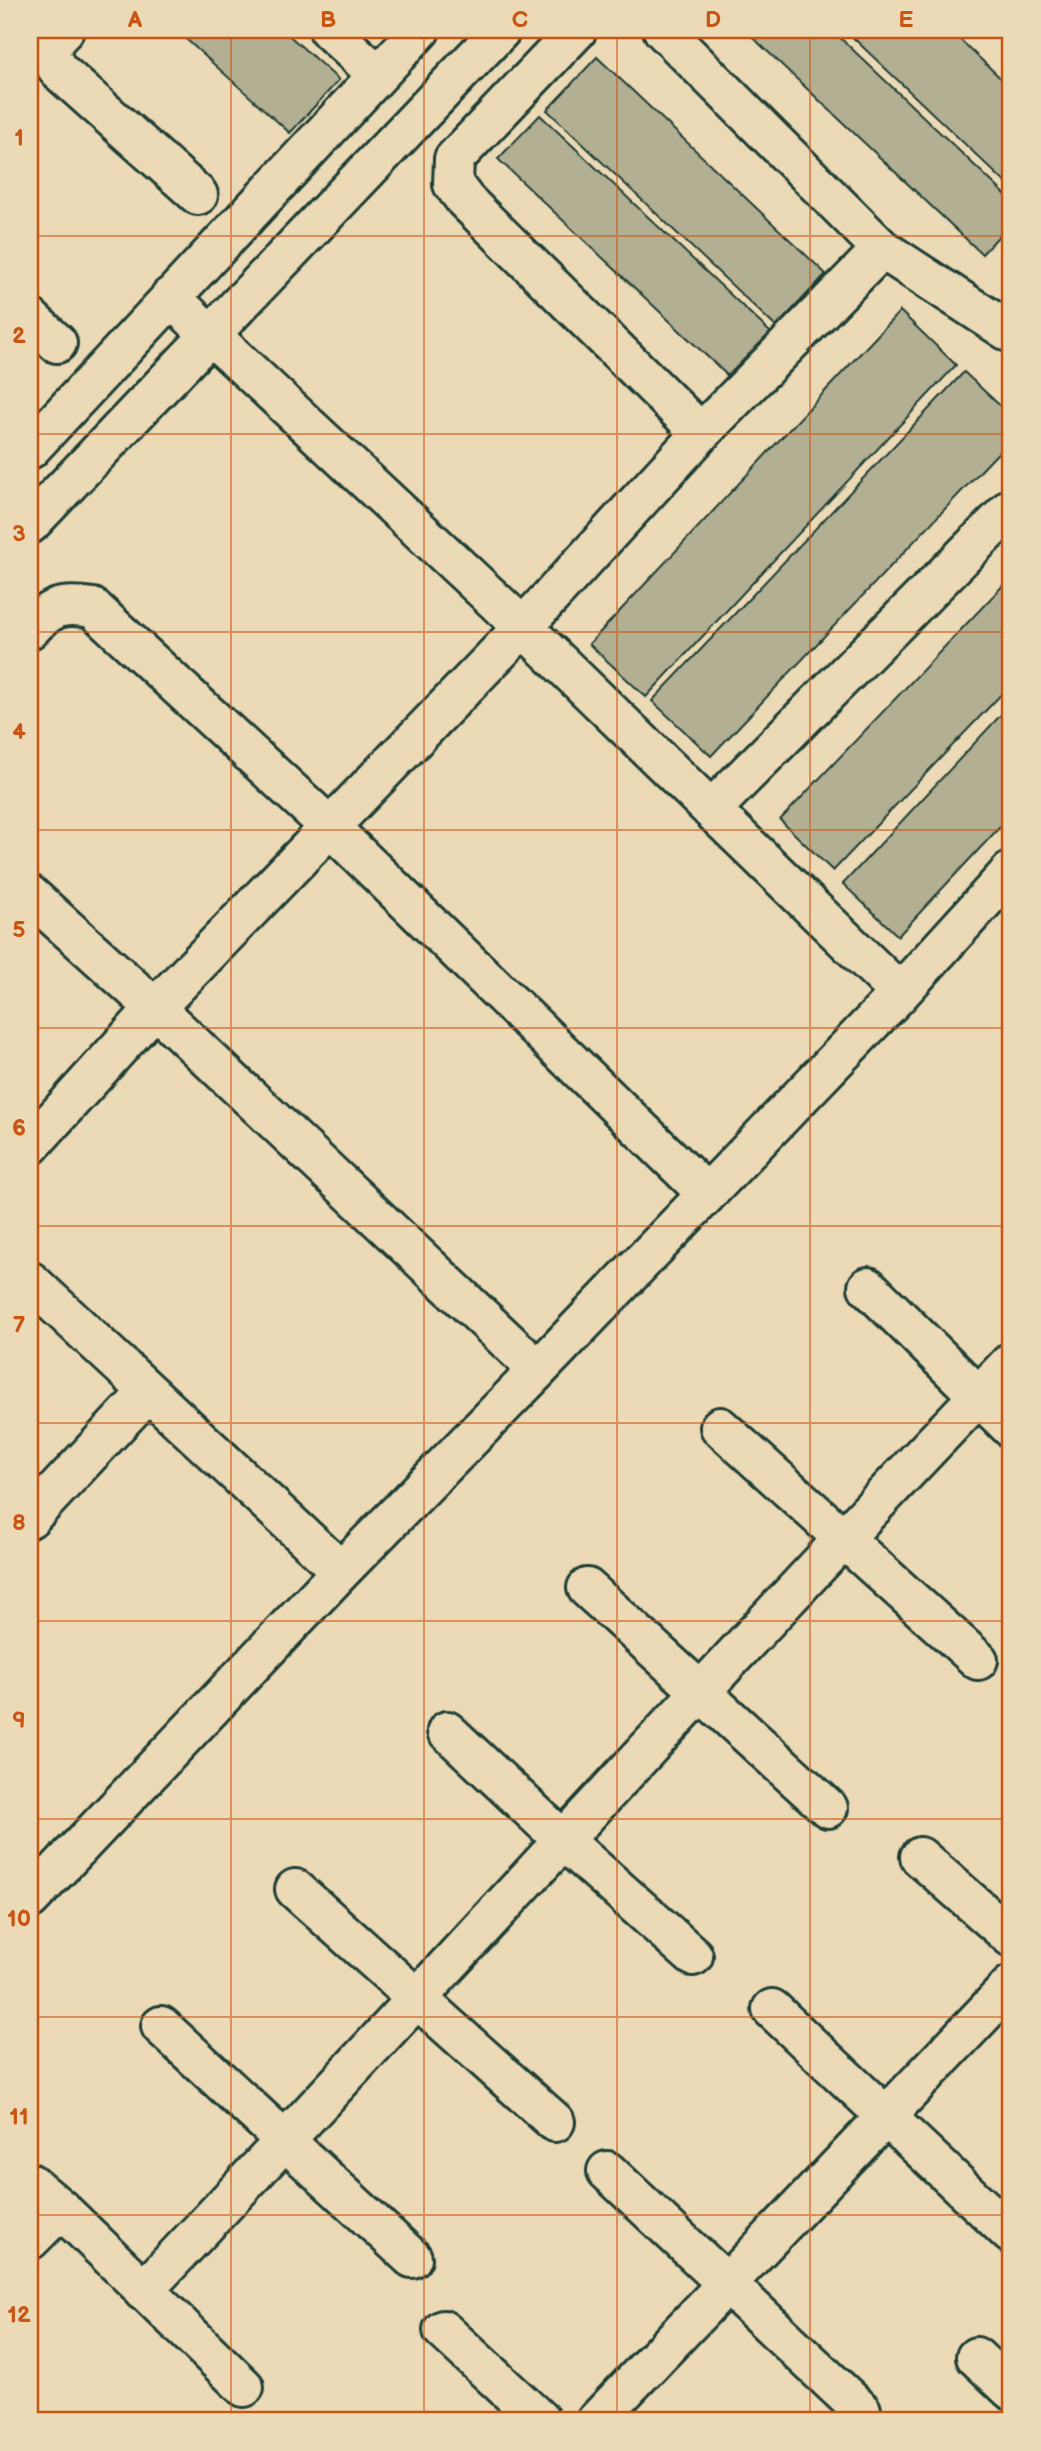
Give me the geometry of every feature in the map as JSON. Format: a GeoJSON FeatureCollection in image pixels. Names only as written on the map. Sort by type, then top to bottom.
{"type":"FeatureCollection","features":[{"type":"Feature","properties":{"kind":"street"},"geometry":{"type":"LineString","coordinates":[[64,30],[56,38],[49,54],[58,70],[198,195]]}},
{"type":"Feature","properties":{"kind":"street"},"geometry":{"type":"LineString","coordinates":[[329,30],[377,75]]}},
{"type":"Feature","properties":{"kind":"street"},"geometry":{"type":"LineString","coordinates":[[30,449],[420,30]]}},
{"type":"Feature","properties":{"kind":"street"},"geometry":{"type":"LineString","coordinates":[[30,524],[501,30]]}},
{"type":"Feature","properties":{"kind":"street"},"geometry":{"type":"LineString","coordinates":[[577,30],[454,159],[453,184],[465,200],[701,433]]}},
{"type":"Feature","properties":{"kind":"street"},"geometry":{"type":"LineString","coordinates":[[663,30],[882,249],[1011,333]]}},
{"type":"Feature","properties":{"kind":"street"},"geometry":{"type":"LineString","coordinates":[[30,1146],[155,1008],[523,626],[701,433],[882,249]]}},
{"type":"Feature","properties":{"kind":"street"},"geometry":{"type":"LineString","coordinates":[[170,297],[523,626],[900,993]]}},
{"type":"Feature","properties":{"kind":"street"},"geometry":{"type":"LineString","coordinates":[[30,318],[57,343]]}},
{"type":"Feature","properties":{"kind":"street"},"geometry":{"type":"LineString","coordinates":[[711,810],[1011,508]]}},
{"type":"Feature","properties":{"kind":"street"},"geometry":{"type":"LineString","coordinates":[[30,629],[42,616],[67,604],[93,608],[330,827],[706,1193]]}},
{"type":"Feature","properties":{"kind":"street"},"geometry":{"type":"LineString","coordinates":[[30,1899],[341,1571],[900,993],[1011,871]]}},
{"type":"Feature","properties":{"kind":"street"},"geometry":{"type":"LineString","coordinates":[[30,895],[155,1008],[538,1370]]}},
{"type":"Feature","properties":{"kind":"street"},"geometry":{"type":"LineString","coordinates":[[30,1281],[341,1571]]}},
{"type":"Feature","properties":{"kind":"street"},"geometry":{"type":"LineString","coordinates":[[868,1287],[1011,1428]]}},
{"type":"Feature","properties":{"kind":"street"},"geometry":{"type":"LineString","coordinates":[[143,2291],[1011,1362]]}},
{"type":"Feature","properties":{"kind":"street"},"geometry":{"type":"LineString","coordinates":[[30,1518],[148,1392]]}},
{"type":"Feature","properties":{"kind":"street"},"geometry":{"type":"LineString","coordinates":[[720,1427],[978,1660]]}},
{"type":"Feature","properties":{"kind":"street"},"geometry":{"type":"LineString","coordinates":[[587,1588],[828,1808]]}},
{"type":"Feature","properties":{"kind":"street"},"geometry":{"type":"LineString","coordinates":[[447,1731],[564,1841],[693,1956]]}},
{"type":"Feature","properties":{"kind":"street"},"geometry":{"type":"LineString","coordinates":[[920,1857],[1011,1937]]}},
{"type":"Feature","properties":{"kind":"street"},"geometry":{"type":"LineString","coordinates":[[295,1889],[555,2122]]}},
{"type":"Feature","properties":{"kind":"street"},"geometry":{"type":"LineString","coordinates":[[596,2421],[1011,1985]]}},
{"type":"Feature","properties":{"kind":"street"},"geometry":{"type":"LineString","coordinates":[[772,2010],[1011,2234]]}},
{"type":"Feature","properties":{"kind":"street"},"geometry":{"type":"LineString","coordinates":[[161,2026],[412,2258]]}},
{"type":"Feature","properties":{"kind":"street"},"geometry":{"type":"LineString","coordinates":[[607,2171],[861,2410]]}},
{"type":"Feature","properties":{"kind":"street"},"geometry":{"type":"LineString","coordinates":[[30,2183],[61,2209],[244,2387]]}},
{"type":"Feature","properties":{"kind":"street"},"geometry":{"type":"LineString","coordinates":[[30,2240],[61,2209]]}},
{"type":"Feature","properties":{"kind":"street"},"geometry":{"type":"LineString","coordinates":[[443,2330],[541,2421]]}},
{"type":"Feature","properties":{"kind":"street"},"geometry":{"type":"LineString","coordinates":[[976,2357],[1011,2390]]}},
{"type":"Feature","properties":{"kind":"building"},"geometry":{"type":"Polygon","coordinates":[[[176,30],[283,30],[339,80],[290,133],[176,30]]]}},
{"type":"Feature","properties":{"kind":"building"},"geometry":{"type":"Polygon","coordinates":[[[745,30],[832,30],[1011,200],[1011,223],[982,254],[745,30]]]}},
{"type":"Feature","properties":{"kind":"building"},"geometry":{"type":"Polygon","coordinates":[[[845,30],[950,30],[1011,88],[1011,188],[845,30]]]}},
{"type":"Feature","properties":{"kind":"building"},"geometry":{"type":"Polygon","coordinates":[[[597,57],[826,274],[776,327],[547,110],[597,57]]]}},
{"type":"Feature","properties":{"kind":"building"},"geometry":{"type":"Polygon","coordinates":[[[540,115],[771,333],[729,377],[498,159],[540,115]]]}},
{"type":"Feature","properties":{"kind":"building"},"geometry":{"type":"Polygon","coordinates":[[[900,311],[956,365],[646,697],[589,644],[900,311]]]}},
{"type":"Feature","properties":{"kind":"building"},"geometry":{"type":"Polygon","coordinates":[[[964,372],[1011,416],[1011,439],[711,756],[652,701],[964,372]]]}},
{"type":"Feature","properties":{"kind":"building"},"geometry":{"type":"Polygon","coordinates":[[[1011,577],[1011,684],[833,871],[780,820],[1011,577]]]}},
{"type":"Feature","properties":{"kind":"building"},"geometry":{"type":"Polygon","coordinates":[[[1011,704],[1011,815],[898,936],[843,884],[1011,704]]]}}]}
